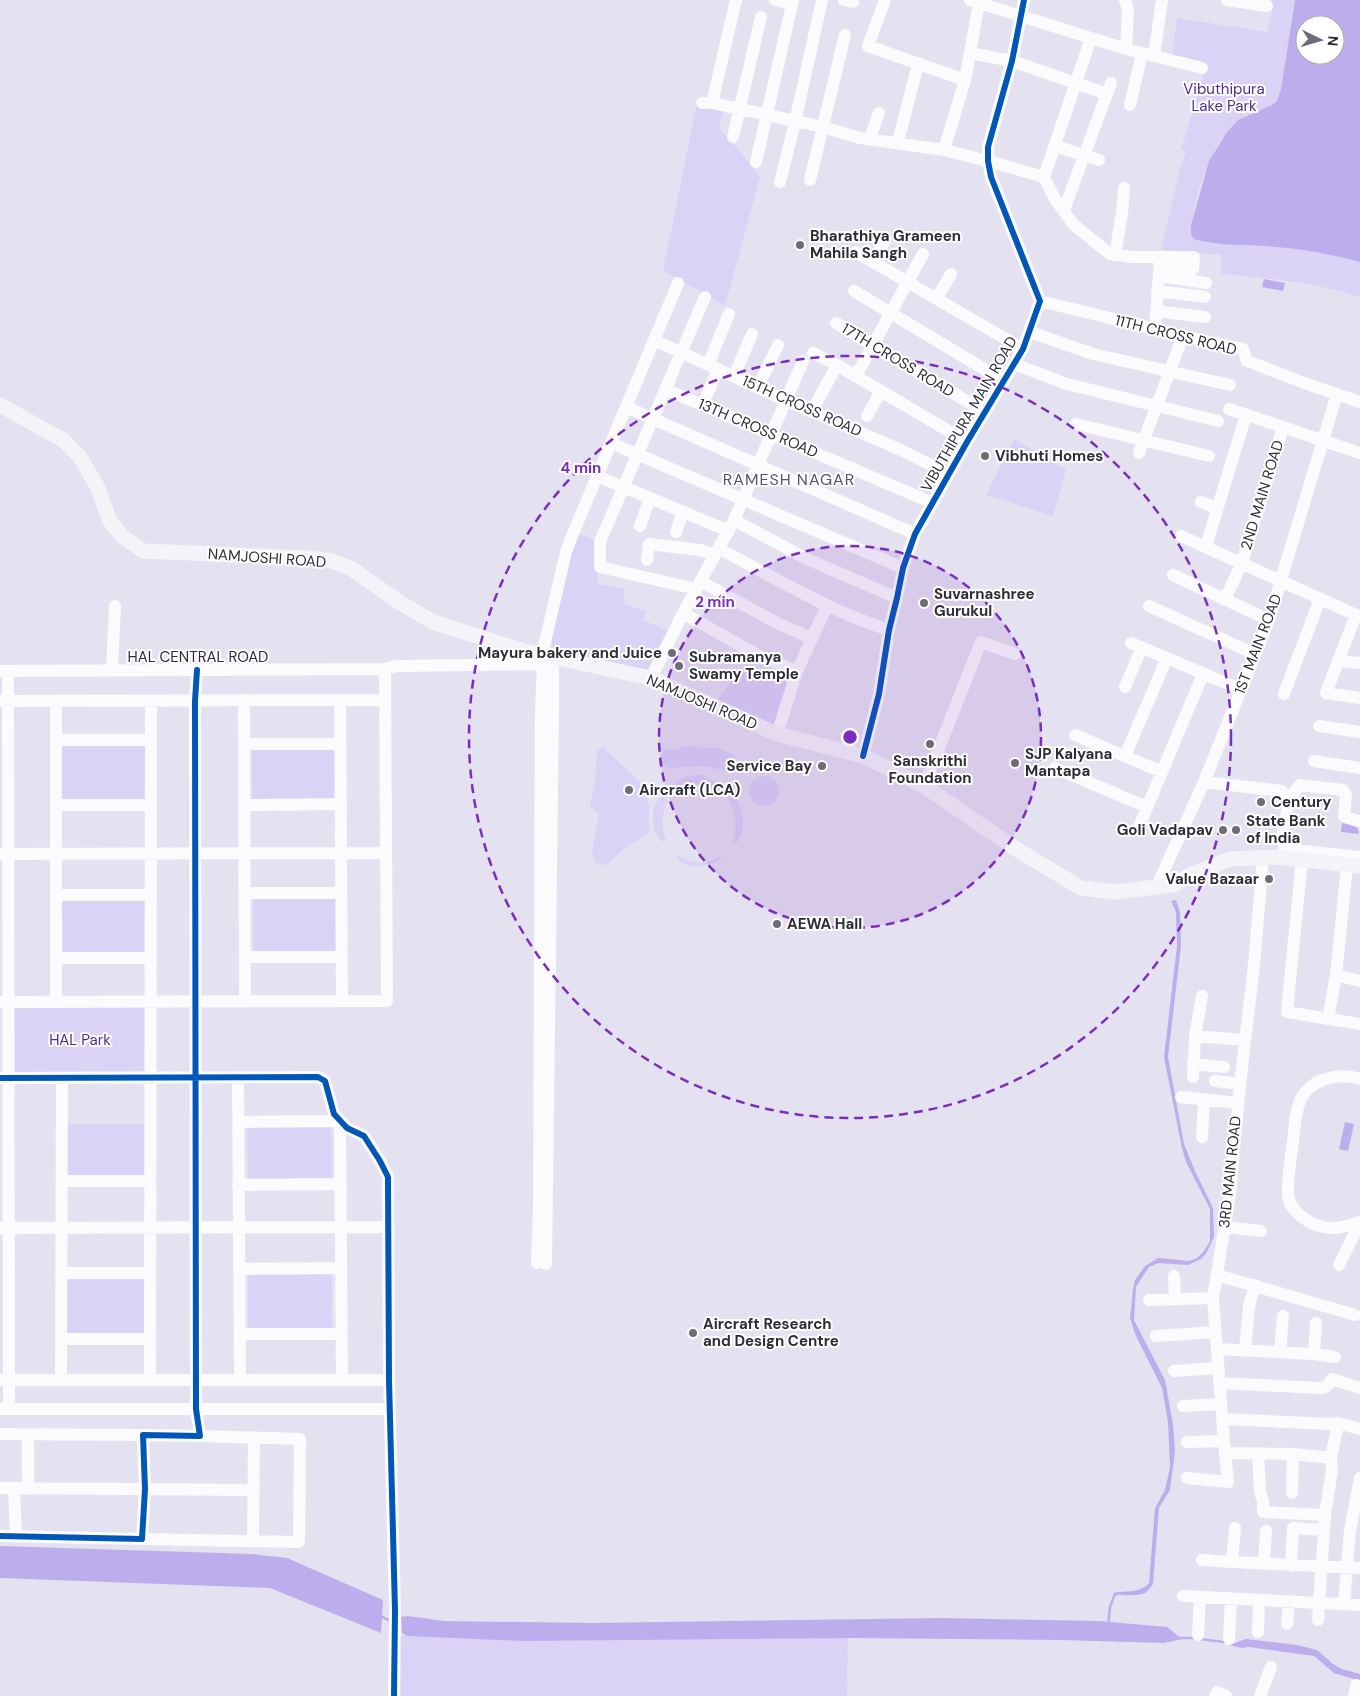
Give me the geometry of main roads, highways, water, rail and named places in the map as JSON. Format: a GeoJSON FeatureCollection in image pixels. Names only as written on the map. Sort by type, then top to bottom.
{"type":"FeatureCollection","features":[{"type":"Feature","properties":{"kind":"main road","name":"NAMJOSHI ROAD"},"geometry":{"type":"LineString","coordinates":[[0,405],[63,440],[80,457],[97,486],[110,521],[122,536],[143,551],[310,558],[332,561],[352,569],[399,602],[433,622],[545,658],[651,678],[777,734],[863,756],[924,786],[1016,848],[1081,888],[1115,892],[1173,885],[1190,875],[1230,859],[1262,858],[1285,853],[1302,859],[1356,863]]}},
{"type":"Feature","properties":{"kind":"waterway"},"geometry":{"type":"LineString","coordinates":[[1108,1626],[1110,1607],[1115,1594],[1117,1594]]}},
{"type":"Feature","properties":{"kind":"waterway"},"geometry":{"type":"LineString","coordinates":[[380,1616],[391,1621]]}},
{"type":"Feature","properties":{"kind":"waterway"},"geometry":{"type":"LineString","coordinates":[[1178,1638],[1195,1638]]}},
{"type":"Feature","properties":{"kind":"waterway"},"geometry":{"type":"LineString","coordinates":[[1200,1639],[1224,1642]]}},
{"type":"Feature","properties":{"kind":"place","name":"Bharathiya Grameen Mahila Sangh"},"geometry":{"type":"Point","coordinates":[800,245]}},
{"type":"Feature","properties":{"kind":"place","name":"Vibhuti Homes"},"geometry":{"type":"Point","coordinates":[985,456]}},
{"type":"Feature","properties":{"kind":"place","name":"Suvarnashree Gurukul"},"geometry":{"type":"Point","coordinates":[924,603]}},
{"type":"Feature","properties":{"kind":"place","name":"Mayura bakery and Juice"},"geometry":{"type":"Point","coordinates":[672,653]}},
{"type":"Feature","properties":{"kind":"place","name":"Subramanya Swamy Temple"},"geometry":{"type":"Point","coordinates":[679,666]}},
{"type":"Feature","properties":{"kind":"place","name":"Sanskrithi Foundation"},"geometry":{"type":"Point","coordinates":[930,744]}},
{"type":"Feature","properties":{"kind":"place","name":"SJP Kalyana Mantapa"},"geometry":{"type":"Point","coordinates":[1015,763]}},
{"type":"Feature","properties":{"kind":"place","name":"Service Bay"},"geometry":{"type":"Point","coordinates":[822,766]}},
{"type":"Feature","properties":{"kind":"place","name":"Aircraft (LCA)"},"geometry":{"type":"Point","coordinates":[629,790]}},
{"type":"Feature","properties":{"kind":"place","name":"Century"},"geometry":{"type":"Point","coordinates":[1261,802]}},
{"type":"Feature","properties":{"kind":"place","name":"Goli Vadapav"},"geometry":{"type":"Point","coordinates":[1223,830]}},
{"type":"Feature","properties":{"kind":"place","name":"State Bank of India"},"geometry":{"type":"Point","coordinates":[1236,830]}},
{"type":"Feature","properties":{"kind":"place","name":"Value Bazaar"},"geometry":{"type":"Point","coordinates":[1269,879]}},
{"type":"Feature","properties":{"kind":"place","name":"AEWA Hall"},"geometry":{"type":"Point","coordinates":[777,924]}},
{"type":"Feature","properties":{"kind":"place","name":"Aircraft Research and Design Centre"},"geometry":{"type":"Point","coordinates":[693,1333]}},
{"type":"Feature","properties":{"kind":"district","name":"RAMESH NAGAR"},"geometry":{"type":"Point","coordinates":[789,479]}},
{"type":"Feature","properties":{"kind":"park label","name":"Vibuthipura Lake Park"},"geometry":{"type":"Point","coordinates":[1224,98]}},
{"type":"Feature","properties":{"kind":"park label","name":"HAL Park"},"geometry":{"type":"Point","coordinates":[80,1040]}}]}
